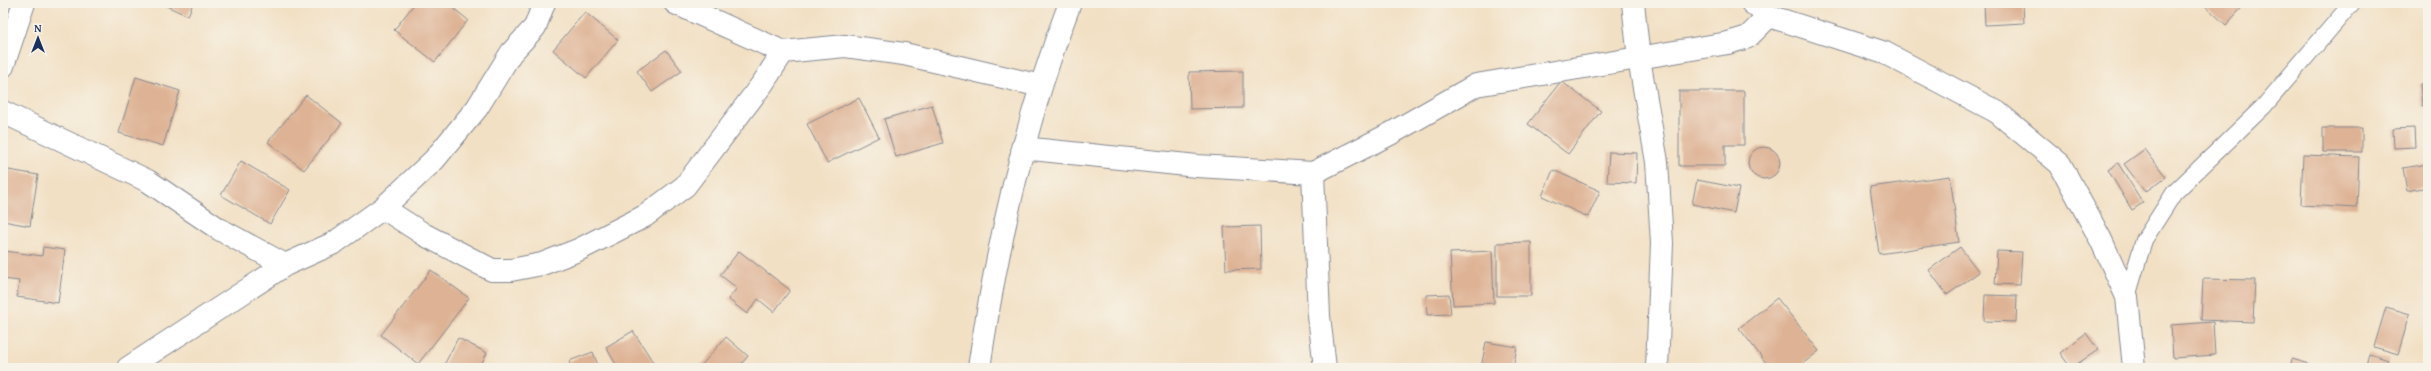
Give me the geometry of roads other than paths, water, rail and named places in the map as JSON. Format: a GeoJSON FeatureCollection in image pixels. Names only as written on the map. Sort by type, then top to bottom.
{"type":"FeatureCollection","features":[{"type":"Feature","properties":{"kind":"street"},"geometry":{"type":"LineString","coordinates":[[3,66],[24,3]]}},
{"type":"Feature","properties":{"kind":"street"},"geometry":{"type":"LineString","coordinates":[[128,368],[285,265],[334,243],[383,208],[434,160],[477,108],[511,53],[535,27],[544,3]]}},
{"type":"Feature","properties":{"kind":"street"},"geometry":{"type":"LineString","coordinates":[[675,3],[783,52],[845,46],[904,54],[1041,86]]}},
{"type":"Feature","properties":{"kind":"street"},"geometry":{"type":"LineString","coordinates":[[979,368],[985,327],[1022,148],[1041,86],[1070,3]]}},
{"type":"Feature","properties":{"kind":"street"},"geometry":{"type":"LineString","coordinates":[[1633,3],[1639,59],[1657,162],[1662,243],[1657,368]]}},
{"type":"Feature","properties":{"kind":"street"},"geometry":{"type":"LineString","coordinates":[[1752,3],[1769,16],[1885,53],[1997,112],[2060,164],[2101,240],[2127,297],[2134,368]]}},
{"type":"Feature","properties":{"kind":"street"},"geometry":{"type":"LineString","coordinates":[[1022,148],[1197,166],[1313,173],[1390,134],[1476,85],[1728,43],[1748,36],[1769,16]]}},
{"type":"Feature","properties":{"kind":"street"},"geometry":{"type":"LineString","coordinates":[[383,208],[425,235],[492,270],[511,270],[549,261],[578,250],[645,216],[685,186],[763,83],[783,52]]}},
{"type":"Feature","properties":{"kind":"street"},"geometry":{"type":"LineString","coordinates":[[3,112],[148,181],[219,229],[285,265]]}},
{"type":"Feature","properties":{"kind":"street"},"geometry":{"type":"LineString","coordinates":[[1313,173],[1318,316],[1325,368]]}},
{"type":"Feature","properties":{"kind":"lane"},"geometry":{"type":"LineString","coordinates":[[2127,297],[2144,240],[2174,193],[2264,106],[2352,3]]}}]}
